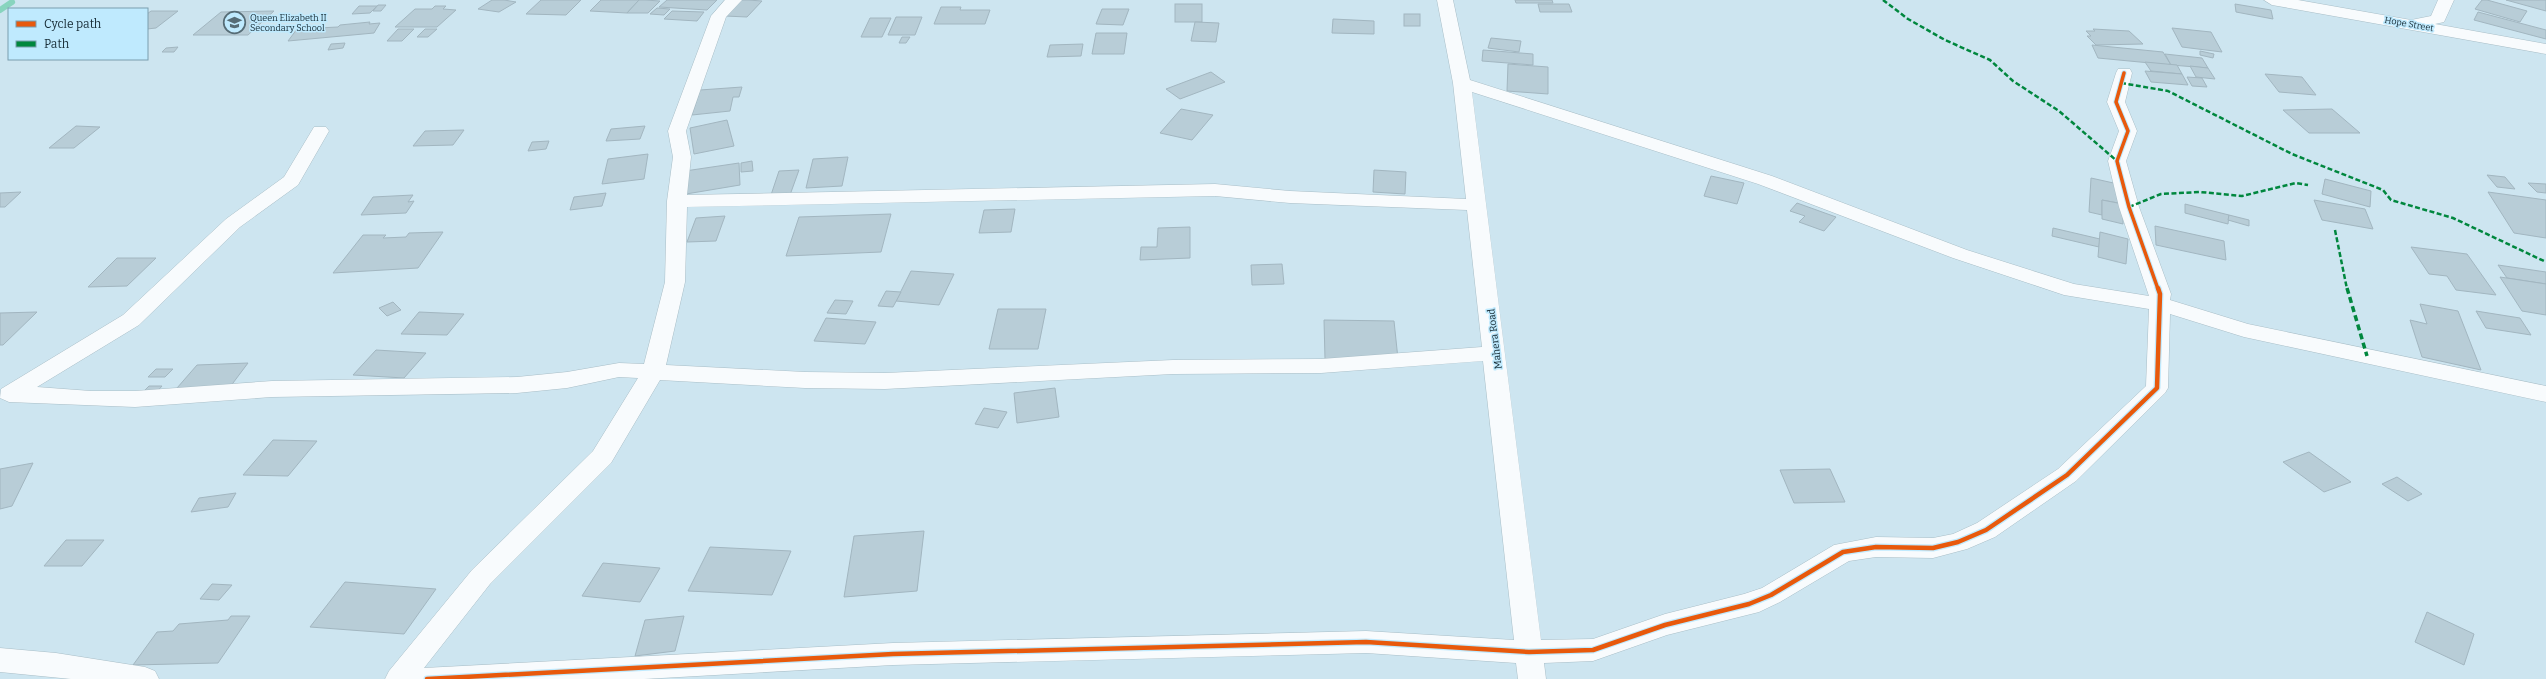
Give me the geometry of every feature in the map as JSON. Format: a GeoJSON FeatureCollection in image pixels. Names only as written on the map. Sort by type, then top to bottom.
{"type":"FeatureCollection","features":[{"type":"Feature","properties":{"kind":"street"},"geometry":{"type":"LineString","coordinates":[[399,679],[481,577],[602,457],[653,372],[675,282],[677,201],[682,157],[677,130],[719,16],[734,0]]}},
{"type":"Feature","properties":{"kind":"street","name":"Mahera Road"},"geometry":{"type":"LineString","coordinates":[[1445,0],[1462,83],[1495,353],[1532,679]]}},
{"type":"Feature","properties":{"kind":"street","name":"Hope Street"},"geometry":{"type":"LineString","coordinates":[[2272,0],[2542,48]]}},
{"type":"Feature","properties":{"kind":"street"},"geometry":{"type":"LineString","coordinates":[[2438,19],[2446,0]]}},
{"type":"Feature","properties":{"kind":"street"},"geometry":{"type":"LineString","coordinates":[[2412,24],[2438,19],[2470,34]]}},
{"type":"Feature","properties":{"kind":"street"},"geometry":{"type":"LineString","coordinates":[[2542,48],[2546,67]]}},
{"type":"Feature","properties":{"kind":"street"},"geometry":{"type":"LineString","coordinates":[[427,679],[893,654],[1366,642],[1529,652],[1593,650],[1665,625],[1749,604],[1771,595],[1843,552],[1876,547],[1933,548],[1958,542],[1986,530],[2067,475],[2157,388],[2161,304],[2160,294],[2129,207],[2117,161],[2128,130],[2116,102],[2124,73]]}},
{"type":"Feature","properties":{"kind":"street"},"geometry":{"type":"LineString","coordinates":[[1462,83],[1766,180],[1960,254],[2071,290],[2161,304],[2244,330],[2546,394]]}},
{"type":"Feature","properties":{"kind":"street"},"geometry":{"type":"LineString","coordinates":[[6,396],[131,320],[234,223],[291,181],[320,131]]}},
{"type":"Feature","properties":{"kind":"street"},"geometry":{"type":"LineString","coordinates":[[677,201],[1215,190],[1290,197],[1477,205]]}},
{"type":"Feature","properties":{"kind":"street"},"geometry":{"type":"LineString","coordinates":[[6,396],[135,399],[272,389],[517,385],[567,380],[619,370],[884,381],[1173,367],[1321,366],[1495,353]]}},
{"type":"Feature","properties":{"kind":"street"},"geometry":{"type":"LineString","coordinates":[[0,660],[56,665],[145,679]]}},
{"type":"Feature","properties":{"kind":"building"},"geometry":{"type":"Polygon","coordinates":[[[492,0],[516,2],[499,12],[478,9],[492,0]]]}},
{"type":"Feature","properties":{"kind":"building"},"geometry":{"type":"Polygon","coordinates":[[[541,0],[581,0],[566,15],[526,14],[541,0]]]}},
{"type":"Feature","properties":{"kind":"building"},"geometry":{"type":"Polygon","coordinates":[[[601,0],[639,0],[627,13],[590,11],[601,0]]]}},
{"type":"Feature","properties":{"kind":"building"},"geometry":{"type":"Polygon","coordinates":[[[639,0],[660,1],[648,13],[627,13],[639,0]]]}},
{"type":"Feature","properties":{"kind":"building"},"geometry":{"type":"Polygon","coordinates":[[[667,0],[717,0],[707,10],[659,7],[667,0]]]}},
{"type":"Feature","properties":{"kind":"building"},"geometry":{"type":"Polygon","coordinates":[[[740,0],[762,1],[747,17],[725,16],[740,0]]]}},
{"type":"Feature","properties":{"kind":"building"},"geometry":{"type":"Polygon","coordinates":[[[1515,0],[1552,0],[1553,3],[1516,3],[1515,0]]]}},
{"type":"Feature","properties":{"kind":"building"},"geometry":{"type":"Polygon","coordinates":[[[2482,0],[2527,11],[2520,22],[2475,9],[2482,0]]]}},
{"type":"Feature","properties":{"kind":"building"},"geometry":{"type":"Polygon","coordinates":[[[2506,0],[2546,0],[2546,11],[2506,0]]]}},
{"type":"Feature","properties":{"kind":"building"},"geometry":{"type":"Polygon","coordinates":[[[1175,4],[1202,4],[1202,22],[1175,22],[1175,4]]]}},
{"type":"Feature","properties":{"kind":"building"},"geometry":{"type":"Polygon","coordinates":[[[1538,4],[1569,4],[1572,12],[1540,12],[1538,4]]]}},
{"type":"Feature","properties":{"kind":"building"},"geometry":{"type":"Polygon","coordinates":[[[2235,4],[2271,10],[2273,19],[2236,12],[2235,4]]]}},
{"type":"Feature","properties":{"kind":"building"},"geometry":{"type":"Polygon","coordinates":[[[378,5],[386,5],[381,11],[373,11],[378,5]]]}},
{"type":"Feature","properties":{"kind":"building"},"geometry":{"type":"Polygon","coordinates":[[[359,6],[377,6],[370,13],[352,14],[359,6]]]}},
{"type":"Feature","properties":{"kind":"building"},"geometry":{"type":"Polygon","coordinates":[[[435,6],[446,6],[443,9],[456,10],[437,27],[395,27],[415,9],[432,9],[435,6]]]}},
{"type":"Feature","properties":{"kind":"building"},"geometry":{"type":"Polygon","coordinates":[[[941,7],[961,7],[960,10],[990,10],[985,24],[934,24],[941,7]]]}},
{"type":"Feature","properties":{"kind":"building"},"geometry":{"type":"Polygon","coordinates":[[[657,8],[670,9],[664,15],[650,14],[657,8]]]}},
{"type":"Feature","properties":{"kind":"building"},"geometry":{"type":"Polygon","coordinates":[[[1102,9],[1129,9],[1123,25],[1096,24],[1102,9]]]}},
{"type":"Feature","properties":{"kind":"building"},"geometry":{"type":"Polygon","coordinates":[[[151,11],[178,11],[156,28],[148,29],[148,13],[151,11]]]}},
{"type":"Feature","properties":{"kind":"building","name":"Queen Elizabeth II Secondary School"},"geometry":{"type":"Polygon","coordinates":[[[274,11],[248,35],[193,35],[221,12],[274,11]]]}},
{"type":"Feature","properties":{"kind":"building"},"geometry":{"type":"Polygon","coordinates":[[[672,11],[704,12],[697,21],[664,19],[672,11]]]}},
{"type":"Feature","properties":{"kind":"building"},"geometry":{"type":"Polygon","coordinates":[[[2478,12],[2546,30],[2546,39],[2474,20],[2478,12]]]}},
{"type":"Feature","properties":{"kind":"building"},"geometry":{"type":"Polygon","coordinates":[[[1404,14],[1420,14],[1420,26],[1404,26],[1404,14]]]}},
{"type":"Feature","properties":{"kind":"building"},"geometry":{"type":"Polygon","coordinates":[[[896,17],[922,17],[915,35],[888,35],[896,17]]]}},
{"type":"Feature","properties":{"kind":"building"},"geometry":{"type":"Polygon","coordinates":[[[870,18],[891,18],[882,37],[861,37],[870,18]]]}},
{"type":"Feature","properties":{"kind":"building"},"geometry":{"type":"Polygon","coordinates":[[[1333,19],[1374,21],[1374,34],[1332,33],[1333,19]]]}},
{"type":"Feature","properties":{"kind":"building"},"geometry":{"type":"Polygon","coordinates":[[[370,22],[369,24],[380,23],[374,33],[288,41],[297,29],[338,27],[340,25],[370,22]]]}},
{"type":"Feature","properties":{"kind":"building"},"geometry":{"type":"Polygon","coordinates":[[[1195,22],[1219,23],[1216,42],[1191,41],[1195,22]]]}},
{"type":"Feature","properties":{"kind":"building"},"geometry":{"type":"Polygon","coordinates":[[[2172,28],[2211,32],[2222,52],[2182,47],[2172,28]]]}},
{"type":"Feature","properties":{"kind":"building"},"geometry":{"type":"Polygon","coordinates":[[[398,29],[414,29],[402,41],[387,41],[398,29]]]}},
{"type":"Feature","properties":{"kind":"building"},"geometry":{"type":"Polygon","coordinates":[[[425,29],[437,29],[428,37],[417,37],[425,29]]]}},
{"type":"Feature","properties":{"kind":"building"},"geometry":{"type":"Polygon","coordinates":[[[2093,29],[2129,31],[2143,44],[2096,45],[2087,36],[2091,36],[2086,31],[2095,31],[2093,29]]]}},
{"type":"Feature","properties":{"kind":"building"},"geometry":{"type":"Polygon","coordinates":[[[1096,33],[1127,33],[1124,54],[1092,54],[1096,33]]]}},
{"type":"Feature","properties":{"kind":"building"},"geometry":{"type":"Polygon","coordinates":[[[902,37],[910,37],[906,43],[899,43],[902,37]]]}},
{"type":"Feature","properties":{"kind":"building"},"geometry":{"type":"Polygon","coordinates":[[[1491,38],[1521,41],[1519,52],[1488,48],[1491,38]]]}},
{"type":"Feature","properties":{"kind":"building"},"geometry":{"type":"Polygon","coordinates":[[[345,43],[343,48],[328,50],[331,44],[345,43]]]}},
{"type":"Feature","properties":{"kind":"building"},"geometry":{"type":"Polygon","coordinates":[[[1083,44],[1081,56],[1047,57],[1050,45],[1083,44]]]}},
{"type":"Feature","properties":{"kind":"building"},"geometry":{"type":"Polygon","coordinates":[[[2092,45],[2163,52],[2171,65],[2098,58],[2092,45]]]}},
{"type":"Feature","properties":{"kind":"building"},"geometry":{"type":"Polygon","coordinates":[[[178,47],[174,52],[162,52],[166,48],[178,47]]]}},
{"type":"Feature","properties":{"kind":"building"},"geometry":{"type":"Polygon","coordinates":[[[1483,50],[1533,54],[1533,65],[1482,61],[1483,50]]]}},
{"type":"Feature","properties":{"kind":"building"},"geometry":{"type":"Polygon","coordinates":[[[2200,51],[2214,54],[2213,58],[2200,55],[2200,51]]]}},
{"type":"Feature","properties":{"kind":"building"},"geometry":{"type":"Polygon","coordinates":[[[2165,54],[2202,58],[2208,68],[2171,65],[2165,54]]]}},
{"type":"Feature","properties":{"kind":"building"},"geometry":{"type":"Polygon","coordinates":[[[2145,62],[2177,65],[2182,74],[2151,71],[2145,62]]]}},
{"type":"Feature","properties":{"kind":"building"},"geometry":{"type":"Polygon","coordinates":[[[1508,64],[1548,67],[1548,94],[1507,91],[1508,64]]]}},
{"type":"Feature","properties":{"kind":"building"},"geometry":{"type":"Polygon","coordinates":[[[2190,66],[2208,68],[2215,79],[2196,77],[2190,66]]]}},
{"type":"Feature","properties":{"kind":"building"},"geometry":{"type":"Polygon","coordinates":[[[2145,71],[2182,74],[2188,85],[2151,82],[2145,71]]]}},
{"type":"Feature","properties":{"kind":"building"},"geometry":{"type":"Polygon","coordinates":[[[1211,72],[1225,82],[1180,99],[1166,89],[1211,72]]]}},
{"type":"Feature","properties":{"kind":"building"},"geometry":{"type":"Polygon","coordinates":[[[2265,74],[2302,77],[2316,95],[2279,92],[2265,74]]]}},
{"type":"Feature","properties":{"kind":"building"},"geometry":{"type":"Polygon","coordinates":[[[2187,77],[2202,78],[2207,87],[2192,86],[2187,77]]]}},
{"type":"Feature","properties":{"kind":"building"},"geometry":{"type":"Polygon","coordinates":[[[742,87],[739,97],[733,97],[730,111],[692,115],[700,90],[742,87]]]}},
{"type":"Feature","properties":{"kind":"building"},"geometry":{"type":"Polygon","coordinates":[[[1181,109],[1213,115],[1192,140],[1160,133],[1181,109]]]}},
{"type":"Feature","properties":{"kind":"building"},"geometry":{"type":"Polygon","coordinates":[[[2332,109],[2360,133],[2309,133],[2283,110],[2332,109]]]}},
{"type":"Feature","properties":{"kind":"building"},"geometry":{"type":"Polygon","coordinates":[[[727,120],[734,146],[694,154],[690,128],[727,120]]]}},
{"type":"Feature","properties":{"kind":"building"},"geometry":{"type":"Polygon","coordinates":[[[76,126],[100,127],[74,148],[49,148],[76,126]]]}},
{"type":"Feature","properties":{"kind":"building"},"geometry":{"type":"Polygon","coordinates":[[[645,126],[640,139],[606,141],[611,129],[645,126]]]}},
{"type":"Feature","properties":{"kind":"building"},"geometry":{"type":"Polygon","coordinates":[[[464,130],[453,145],[413,146],[425,131],[464,130]]]}},
{"type":"Feature","properties":{"kind":"building"},"geometry":{"type":"Polygon","coordinates":[[[549,141],[546,149],[528,151],[532,142],[549,141]]]}},
{"type":"Feature","properties":{"kind":"building"},"geometry":{"type":"Polygon","coordinates":[[[648,154],[644,179],[602,184],[608,159],[648,154]]]}},
{"type":"Feature","properties":{"kind":"building"},"geometry":{"type":"Polygon","coordinates":[[[848,157],[842,186],[806,188],[813,159],[848,157]]]}},
{"type":"Feature","properties":{"kind":"building"},"geometry":{"type":"Polygon","coordinates":[[[752,161],[753,171],[741,172],[741,163],[752,161]]]}},
{"type":"Feature","properties":{"kind":"building"},"geometry":{"type":"Polygon","coordinates":[[[739,163],[740,185],[686,194],[685,171],[739,163]]]}},
{"type":"Feature","properties":{"kind":"building"},"geometry":{"type":"Polygon","coordinates":[[[799,170],[790,195],[771,195],[779,171],[799,170]]]}},
{"type":"Feature","properties":{"kind":"building"},"geometry":{"type":"Polygon","coordinates":[[[1374,170],[1406,172],[1405,194],[1373,192],[1374,170]]]}},
{"type":"Feature","properties":{"kind":"building"},"geometry":{"type":"Polygon","coordinates":[[[2487,175],[2505,177],[2515,189],[2497,187],[2487,175]]]}},
{"type":"Feature","properties":{"kind":"building"},"geometry":{"type":"Polygon","coordinates":[[[1711,176],[1744,183],[1737,204],[1704,196],[1711,176]]]}},
{"type":"Feature","properties":{"kind":"building"},"geometry":{"type":"Polygon","coordinates":[[[2091,178],[2118,184],[2118,203],[2102,200],[2102,215],[2089,212],[2091,178]]]}},
{"type":"Feature","properties":{"kind":"building"},"geometry":{"type":"Polygon","coordinates":[[[2325,179],[2371,191],[2370,207],[2322,194],[2325,179]]]}},
{"type":"Feature","properties":{"kind":"building"},"geometry":{"type":"Polygon","coordinates":[[[2528,183],[2546,184],[2546,193],[2537,192],[2528,183]]]}},
{"type":"Feature","properties":{"kind":"building"},"geometry":{"type":"Polygon","coordinates":[[[21,192],[5,207],[0,207],[0,193],[21,192]]]}},
{"type":"Feature","properties":{"kind":"building"},"geometry":{"type":"Polygon","coordinates":[[[2488,192],[2546,200],[2546,238],[2514,233],[2488,192]]]}},
{"type":"Feature","properties":{"kind":"building"},"geometry":{"type":"Polygon","coordinates":[[[606,193],[602,206],[570,210],[574,197],[606,193]]]}},
{"type":"Feature","properties":{"kind":"building"},"geometry":{"type":"Polygon","coordinates":[[[413,195],[408,202],[414,201],[406,213],[361,215],[373,197],[413,195]]]}},
{"type":"Feature","properties":{"kind":"building"},"geometry":{"type":"Polygon","coordinates":[[[2102,200],[2123,204],[2123,224],[2102,219],[2102,200]]]}},
{"type":"Feature","properties":{"kind":"building"},"geometry":{"type":"Polygon","coordinates":[[[2314,200],[2365,209],[2373,229],[2322,220],[2314,200]]]}},
{"type":"Feature","properties":{"kind":"building"},"geometry":{"type":"Polygon","coordinates":[[[1797,203],[1836,217],[1824,231],[1799,222],[1805,216],[1790,211],[1797,203]]]}},
{"type":"Feature","properties":{"kind":"building"},"geometry":{"type":"Polygon","coordinates":[[[2185,204],[2229,215],[2228,224],[2185,213],[2185,204]]]}},
{"type":"Feature","properties":{"kind":"building"},"geometry":{"type":"Polygon","coordinates":[[[1015,209],[1011,232],[979,233],[984,210],[1015,209]]]}},
{"type":"Feature","properties":{"kind":"building"},"geometry":{"type":"Polygon","coordinates":[[[891,214],[881,252],[786,256],[799,217],[891,214]]]}},
{"type":"Feature","properties":{"kind":"building"},"geometry":{"type":"Polygon","coordinates":[[[2229,215],[2249,220],[2249,226],[2228,220],[2229,215]]]}},
{"type":"Feature","properties":{"kind":"building"},"geometry":{"type":"Polygon","coordinates":[[[725,216],[716,241],[687,242],[696,218],[725,216]]]}},
{"type":"Feature","properties":{"kind":"building"},"geometry":{"type":"Polygon","coordinates":[[[2155,226],[2224,241],[2226,260],[2156,245],[2155,226]]]}},
{"type":"Feature","properties":{"kind":"building"},"geometry":{"type":"Polygon","coordinates":[[[1190,227],[1190,258],[1140,260],[1141,247],[1157,247],[1158,228],[1190,227]]]}},
{"type":"Feature","properties":{"kind":"building"},"geometry":{"type":"Polygon","coordinates":[[[2053,228],[2100,239],[2099,247],[2052,236],[2053,228]]]}},
{"type":"Feature","properties":{"kind":"building"},"geometry":{"type":"Polygon","coordinates":[[[443,232],[418,268],[333,273],[363,235],[386,235],[383,238],[406,237],[409,233],[443,232]]]}},
{"type":"Feature","properties":{"kind":"building"},"geometry":{"type":"Polygon","coordinates":[[[2100,232],[2128,239],[2126,264],[2098,257],[2100,232]]]}},
{"type":"Feature","properties":{"kind":"building"},"geometry":{"type":"Polygon","coordinates":[[[2411,247],[2467,254],[2496,295],[2456,290],[2447,276],[2429,274],[2411,247]]]}},
{"type":"Feature","properties":{"kind":"building"},"geometry":{"type":"Polygon","coordinates":[[[117,258],[156,258],[127,286],[88,287],[117,258]]]}},
{"type":"Feature","properties":{"kind":"building"},"geometry":{"type":"Polygon","coordinates":[[[1282,264],[1284,284],[1252,285],[1251,265],[1282,264]]]}},
{"type":"Feature","properties":{"kind":"building"},"geometry":{"type":"Polygon","coordinates":[[[2498,265],[2546,272],[2546,284],[2507,278],[2498,265]]]}},
{"type":"Feature","properties":{"kind":"building"},"geometry":{"type":"Polygon","coordinates":[[[911,271],[954,274],[939,305],[896,301],[911,271]]]}},
{"type":"Feature","properties":{"kind":"building"},"geometry":{"type":"Polygon","coordinates":[[[2500,277],[2546,284],[2546,315],[2522,311],[2500,277]]]}},
{"type":"Feature","properties":{"kind":"building"},"geometry":{"type":"Polygon","coordinates":[[[886,291],[901,292],[893,307],[878,306],[886,291]]]}},
{"type":"Feature","properties":{"kind":"building"},"geometry":{"type":"Polygon","coordinates":[[[835,300],[853,301],[846,314],[827,313],[835,300]]]}},
{"type":"Feature","properties":{"kind":"building"},"geometry":{"type":"Polygon","coordinates":[[[393,302],[401,310],[387,316],[379,308],[393,302]]]}},
{"type":"Feature","properties":{"kind":"building"},"geometry":{"type":"Polygon","coordinates":[[[2420,304],[2458,311],[2481,370],[2422,357],[2410,320],[2427,324],[2420,304]]]}},
{"type":"Feature","properties":{"kind":"building"},"geometry":{"type":"Polygon","coordinates":[[[998,309],[1046,309],[1038,349],[989,349],[998,309]]]}},
{"type":"Feature","properties":{"kind":"building"},"geometry":{"type":"Polygon","coordinates":[[[2476,311],[2520,318],[2531,335],[2486,328],[2476,311]]]}},
{"type":"Feature","properties":{"kind":"building"},"geometry":{"type":"Polygon","coordinates":[[[37,312],[3,345],[0,345],[0,313],[37,312]]]}},
{"type":"Feature","properties":{"kind":"building"},"geometry":{"type":"Polygon","coordinates":[[[419,312],[464,314],[447,335],[401,334],[419,312]]]}},
{"type":"Feature","properties":{"kind":"building"},"geometry":{"type":"Polygon","coordinates":[[[826,318],[876,322],[865,344],[814,341],[826,318]]]}},
{"type":"Feature","properties":{"kind":"building"},"geometry":{"type":"Polygon","coordinates":[[[1324,320],[1394,321],[1398,359],[1325,359],[1324,320]]]}},
{"type":"Feature","properties":{"kind":"building"},"geometry":{"type":"Polygon","coordinates":[[[376,350],[426,353],[404,378],[353,375],[376,350]]]}},
{"type":"Feature","properties":{"kind":"building"},"geometry":{"type":"Polygon","coordinates":[[[248,363],[230,387],[177,388],[197,365],[248,363]]]}},
{"type":"Feature","properties":{"kind":"building"},"geometry":{"type":"Polygon","coordinates":[[[156,369],[173,369],[165,377],[148,377],[156,369]]]}},
{"type":"Feature","properties":{"kind":"building"},"geometry":{"type":"Polygon","coordinates":[[[149,386],[162,386],[154,395],[140,395],[149,386]]]}},
{"type":"Feature","properties":{"kind":"building"},"geometry":{"type":"Polygon","coordinates":[[[1055,388],[1059,417],[1017,423],[1014,393],[1055,388]]]}},
{"type":"Feature","properties":{"kind":"building"},"geometry":{"type":"Polygon","coordinates":[[[984,408],[1007,412],[998,428],[975,424],[984,408]]]}},
{"type":"Feature","properties":{"kind":"building"},"geometry":{"type":"Polygon","coordinates":[[[273,440],[317,441],[288,476],[243,475],[273,440]]]}},
{"type":"Feature","properties":{"kind":"building"},"geometry":{"type":"Polygon","coordinates":[[[2309,452],[2351,482],[2324,492],[2283,462],[2309,452]]]}},
{"type":"Feature","properties":{"kind":"building"},"geometry":{"type":"Polygon","coordinates":[[[33,463],[12,506],[0,509],[0,469],[33,463]]]}},
{"type":"Feature","properties":{"kind":"building"},"geometry":{"type":"Polygon","coordinates":[[[1830,469],[1845,502],[1794,503],[1780,470],[1830,469]]]}},
{"type":"Feature","properties":{"kind":"building"},"geometry":{"type":"Polygon","coordinates":[[[2397,477],[2422,494],[2408,501],[2382,484],[2397,477]]]}},
{"type":"Feature","properties":{"kind":"building"},"geometry":{"type":"Polygon","coordinates":[[[236,493],[228,507],[191,512],[199,498],[236,493]]]}},
{"type":"Feature","properties":{"kind":"building"},"geometry":{"type":"Polygon","coordinates":[[[924,531],[917,591],[844,597],[854,536],[924,531]]]}},
{"type":"Feature","properties":{"kind":"building"},"geometry":{"type":"Polygon","coordinates":[[[66,540],[104,540],[82,566],[44,566],[66,540]]]}},
{"type":"Feature","properties":{"kind":"building"},"geometry":{"type":"Polygon","coordinates":[[[710,547],[791,551],[772,595],[688,591],[710,547]]]}},
{"type":"Feature","properties":{"kind":"building"},"geometry":{"type":"Polygon","coordinates":[[[603,563],[660,568],[640,602],[582,596],[603,563]]]}},
{"type":"Feature","properties":{"kind":"building"},"geometry":{"type":"Polygon","coordinates":[[[345,582],[436,589],[404,634],[310,627],[345,582]]]}},
{"type":"Feature","properties":{"kind":"building"},"geometry":{"type":"Polygon","coordinates":[[[212,584],[232,585],[219,600],[200,599],[212,584]]]}},
{"type":"Feature","properties":{"kind":"building"},"geometry":{"type":"Polygon","coordinates":[[[2427,612],[2474,634],[2464,665],[2415,642],[2427,612]]]}},
{"type":"Feature","properties":{"kind":"building"},"geometry":{"type":"Polygon","coordinates":[[[231,616],[250,616],[218,663],[133,665],[157,632],[173,631],[179,624],[228,620],[231,616]]]}},
{"type":"Feature","properties":{"kind":"building"},"geometry":{"type":"Polygon","coordinates":[[[684,616],[675,651],[635,656],[645,620],[684,616]]]}},
{"type":"Feature","properties":{"kind":"waterway"},"geometry":{"type":"LineString","coordinates":[[0,10],[12,2]]}},
{"type":"Feature","properties":{"kind":"marked path"},"geometry":{"type":"LineString","coordinates":[[1883,0],[1908,19],[1945,40],[1990,60],[2013,81],[2059,111],[2117,161]]}},
{"type":"Feature","properties":{"kind":"marked path"},"geometry":{"type":"LineString","coordinates":[[2121,83],[2168,91],[2292,154],[2383,190],[2391,200],[2453,218],[2546,262]]}},
{"type":"Feature","properties":{"kind":"marked path"},"geometry":{"type":"LineString","coordinates":[[2129,207],[2161,194],[2200,192],[2242,196],[2296,183],[2308,185]]}},
{"type":"Feature","properties":{"kind":"marked path"},"geometry":{"type":"LineString","coordinates":[[2335,230],[2346,285],[2367,356]]}},
{"type":"Feature","properties":{"kind":"cycle path"},"geometry":{"type":"LineString","coordinates":[[427,679],[893,654],[1366,642],[1529,652],[1593,650],[1665,625],[1749,604],[1771,595],[1843,552],[1876,547],[1933,548],[1958,542],[1986,530],[2067,475],[2157,388],[2160,294],[2129,207],[2117,161],[2128,131],[2116,102],[2124,73]]}},
{"type":"Feature","properties":{"kind":"place","name":"Queen Elizabeth II Secondary School"},"geometry":{"type":"Point","coordinates":[234,23]}}]}
